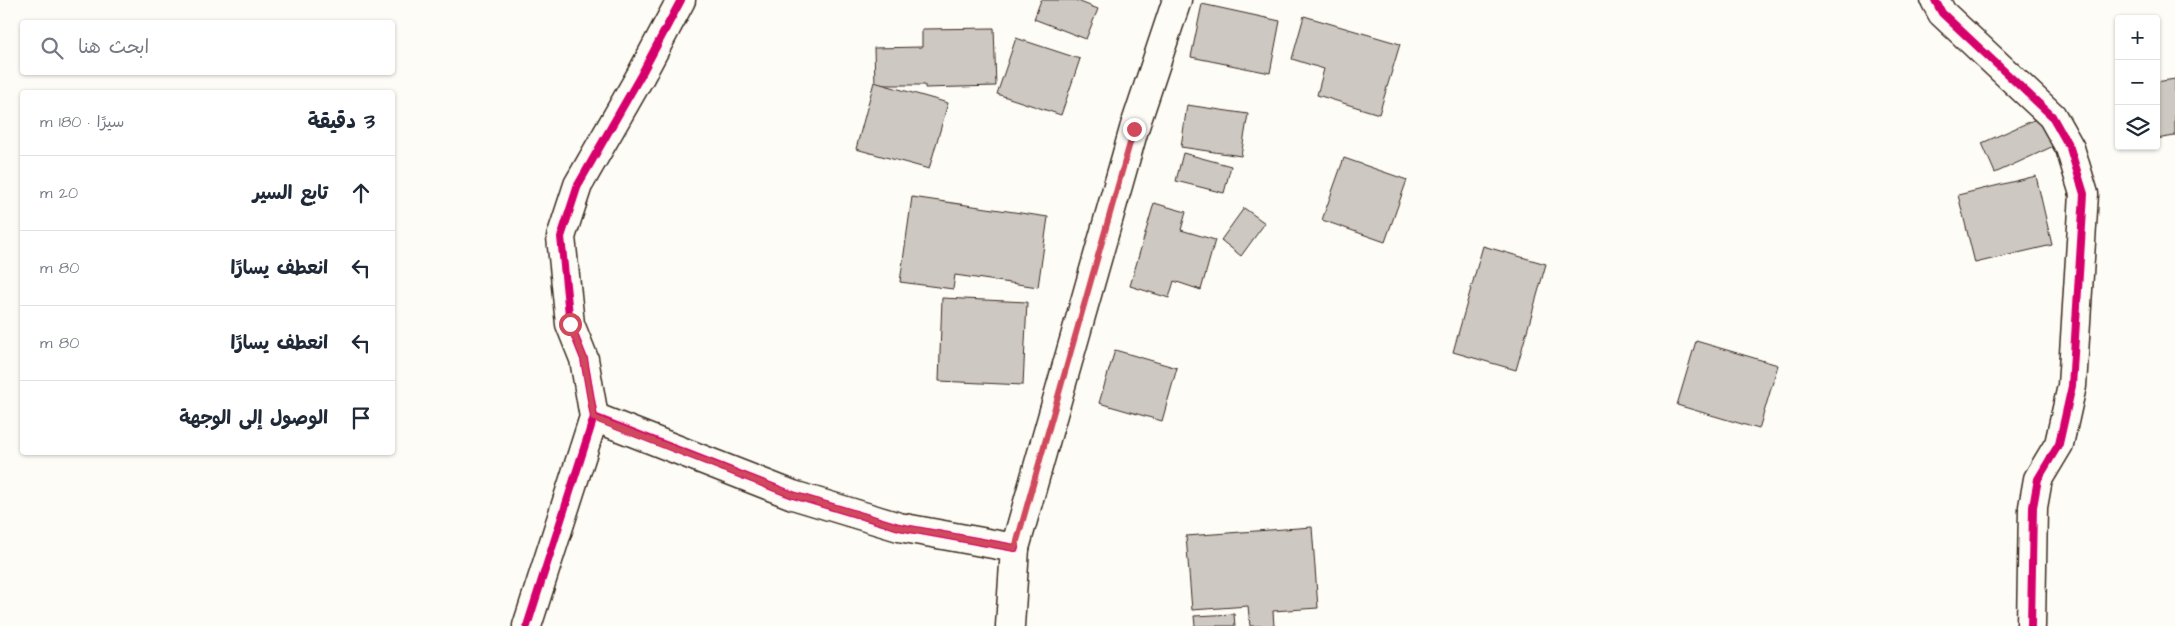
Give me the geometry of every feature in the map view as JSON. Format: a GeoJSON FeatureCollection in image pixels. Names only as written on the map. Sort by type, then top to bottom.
{"type":"FeatureCollection","features":[{"type":"Feature","properties":{"kind":"street"},"geometry":{"type":"LineString","coordinates":[[527,626],[594,418],[584,359],[570,324],[561,237],[578,185],[641,75],[681,0]]}},
{"type":"Feature","properties":{"kind":"street"},"geometry":{"type":"LineString","coordinates":[[1010,626],[1015,548],[1134,129],[1177,0]]}},
{"type":"Feature","properties":{"kind":"street"},"geometry":{"type":"LineString","coordinates":[[1935,0],[1942,13],[2052,116],[2070,148],[2084,194],[2072,386],[2059,444],[2038,479],[2033,507],[2031,626]]}},
{"type":"Feature","properties":{"kind":"street"},"geometry":{"type":"LineString","coordinates":[[594,418],[793,495],[899,527],[1015,548]]}},
{"type":"Feature","properties":{"kind":"building"},"geometry":{"type":"Polygon","coordinates":[[[1041,0],[1075,0],[1098,9],[1086,39],[1034,19],[1041,0]]]}},
{"type":"Feature","properties":{"kind":"building"},"geometry":{"type":"Polygon","coordinates":[[[1202,4],[1280,21],[1270,73],[1191,57],[1202,4]]]}},
{"type":"Feature","properties":{"kind":"building"},"geometry":{"type":"Polygon","coordinates":[[[1304,16],[1400,44],[1379,114],[1317,95],[1324,69],[1292,59],[1304,16]]]}},
{"type":"Feature","properties":{"kind":"building"},"geometry":{"type":"Polygon","coordinates":[[[994,28],[996,86],[925,88],[925,85],[875,85],[874,48],[922,47],[922,29],[994,28]]]}},
{"type":"Feature","properties":{"kind":"building"},"geometry":{"type":"Polygon","coordinates":[[[1016,38],[1080,59],[1061,115],[997,94],[1016,38]]]}},
{"type":"Feature","properties":{"kind":"building"},"geometry":{"type":"Polygon","coordinates":[[[2175,79],[2175,136],[2160,138],[2160,105],[2160,81],[2175,79]]]}},
{"type":"Feature","properties":{"kind":"building"},"geometry":{"type":"Polygon","coordinates":[[[874,82],[948,103],[929,169],[856,149],[874,82]]]}},
{"type":"Feature","properties":{"kind":"building"},"geometry":{"type":"Polygon","coordinates":[[[1187,105],[1248,114],[1241,156],[1181,147],[1187,105]]]}},
{"type":"Feature","properties":{"kind":"building"},"geometry":{"type":"Polygon","coordinates":[[[2045,115],[2058,144],[1995,173],[1982,143],[2045,115]]]}},
{"type":"Feature","properties":{"kind":"building"},"geometry":{"type":"Polygon","coordinates":[[[1183,153],[1231,166],[1224,193],[1176,181],[1183,153]]]}},
{"type":"Feature","properties":{"kind":"building"},"geometry":{"type":"Polygon","coordinates":[[[1344,158],[1407,180],[1385,242],[1322,220],[1344,158]]]}},
{"type":"Feature","properties":{"kind":"building"},"geometry":{"type":"Polygon","coordinates":[[[2036,176],[2052,245],[1975,263],[1958,195],[2036,176]]]}},
{"type":"Feature","properties":{"kind":"building"},"geometry":{"type":"Polygon","coordinates":[[[912,197],[1048,217],[1038,287],[955,275],[953,289],[900,282],[912,197]]]}},
{"type":"Feature","properties":{"kind":"building"},"geometry":{"type":"Polygon","coordinates":[[[1154,203],[1186,212],[1181,230],[1215,240],[1201,290],[1174,281],[1169,298],[1130,286],[1154,203]]]}},
{"type":"Feature","properties":{"kind":"building"},"geometry":{"type":"Polygon","coordinates":[[[1244,208],[1265,223],[1241,256],[1221,240],[1244,208]]]}},
{"type":"Feature","properties":{"kind":"building"},"geometry":{"type":"Polygon","coordinates":[[[1483,246],[1546,264],[1516,370],[1453,352],[1483,246]]]}},
{"type":"Feature","properties":{"kind":"building"},"geometry":{"type":"Polygon","coordinates":[[[942,298],[1027,302],[1023,385],[939,381],[942,298]]]}},
{"type":"Feature","properties":{"kind":"building"},"geometry":{"type":"Polygon","coordinates":[[[1696,341],[1778,365],[1759,429],[1677,405],[1696,341]]]}},
{"type":"Feature","properties":{"kind":"building"},"geometry":{"type":"Polygon","coordinates":[[[1115,350],[1177,368],[1162,421],[1099,403],[1115,350]]]}},
{"type":"Feature","properties":{"kind":"building"},"geometry":{"type":"Polygon","coordinates":[[[1312,527],[1318,608],[1273,611],[1274,626],[1250,626],[1248,606],[1192,610],[1186,536],[1312,527]]]}},
{"type":"Feature","properties":{"kind":"building"},"geometry":{"type":"Polygon","coordinates":[[[1234,614],[1235,626],[1195,626],[1194,616],[1234,614]]]}},
{"type":"Feature","properties":{"kind":"cycle path"},"geometry":{"type":"LineString","coordinates":[[527,626],[594,417],[584,359],[570,324],[561,237],[578,185],[641,75],[681,0]]}},
{"type":"Feature","properties":{"kind":"cycle path"},"geometry":{"type":"LineString","coordinates":[[1935,0],[1942,13],[2052,116],[2070,148],[2084,194],[2072,386],[2059,444],[2038,479],[2033,507],[2031,626]]}},
{"type":"Feature","properties":{"kind":"cycle path"},"geometry":{"type":"LineString","coordinates":[[594,417],[793,495],[899,527],[1015,548]]}},
{"type":"Feature","properties":{"kind":"route"},"geometry":{"type":"LineString","coordinates":[[570,324],[584,359],[594,418],[793,495],[899,527],[1015,548],[1134,129]]}}]}
